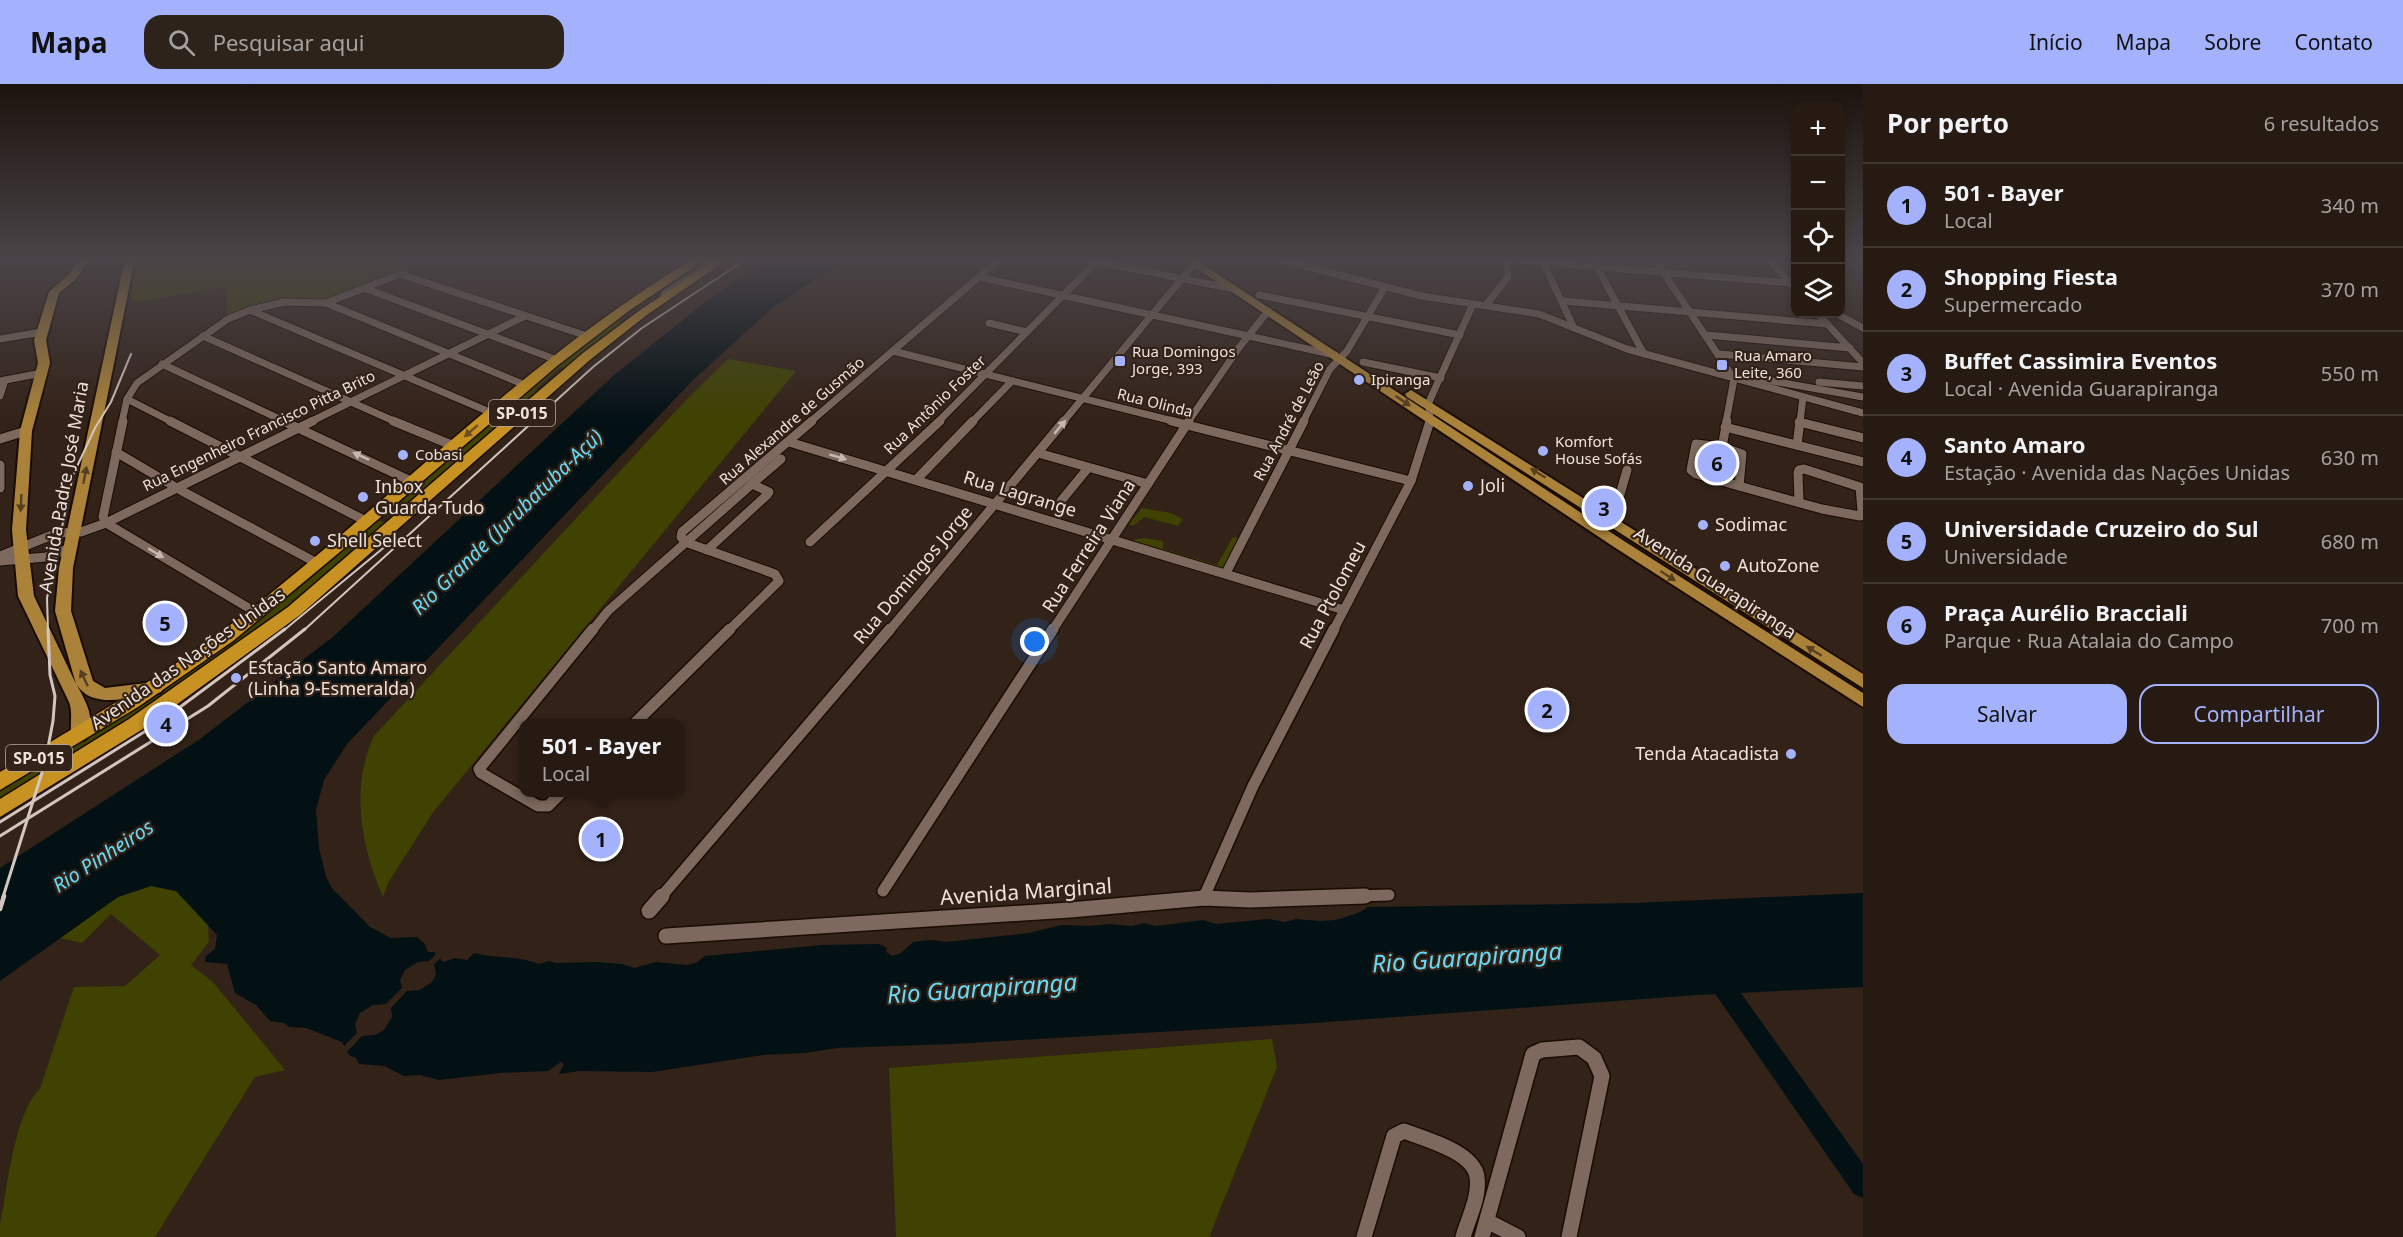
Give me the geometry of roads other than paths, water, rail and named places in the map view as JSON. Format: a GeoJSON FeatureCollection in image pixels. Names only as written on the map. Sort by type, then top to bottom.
{"type":"FeatureCollection","features":[{"type":"Feature","properties":{"kind":"highway","name":"Avenida das Nações Unidas"},"geometry":{"type":"LineString","coordinates":[[0,782],[155,688],[255,615],[414,482],[525,385],[620,312]]}},
{"type":"Feature","properties":{"kind":"highway","name":"Avenida das Nações Unidas"},"geometry":{"type":"LineString","coordinates":[[0,809],[136,724],[294,610],[587,356],[644,312]]}},
{"type":"Feature","properties":{"kind":"highway"},"geometry":{"type":"LineString","coordinates":[[388,503],[382,512],[382,517],[398,519]]}},
{"type":"Feature","properties":{"kind":"main road","name":"Avenida Padre José Maria"},"geometry":{"type":"LineString","coordinates":[[48,312],[40,340],[44,357],[42,372],[26,431],[21,553],[26,596],[80,704],[83,721],[79,734]]}},
{"type":"Feature","properties":{"kind":"main road","name":"Avenida Padre José Maria"},"geometry":{"type":"LineString","coordinates":[[118,312],[63,585],[63,611],[85,684],[96,693],[105,694],[155,688]]}},
{"type":"Feature","properties":{"kind":"main road","name":"Avenida Guarapiranga"},"geometry":{"type":"LineString","coordinates":[[1269,312],[1340,355],[1363,362],[1863,682]]}},
{"type":"Feature","properties":{"kind":"main road","name":"Avenida Guarapiranga"},"geometry":{"type":"LineString","coordinates":[[1281,312],[1431,420],[1837,685],[1863,698]]}},
{"type":"Feature","properties":{"kind":"main road"},"geometry":{"type":"LineString","coordinates":[[1552,500],[1583,502]]}},
{"type":"Feature","properties":{"kind":"main road"},"geometry":{"type":"LineString","coordinates":[[37,621],[51,620],[63,611]]}},
{"type":"Feature","properties":{"kind":"street"},"geometry":{"type":"LineString","coordinates":[[246,312],[228,319],[137,383],[127,399],[103,517],[106,523],[252,610],[255,615]]}},
{"type":"Feature","properties":{"kind":"street"},"geometry":{"type":"LineString","coordinates":[[254,312],[492,413]]}},
{"type":"Feature","properties":{"kind":"street"},"geometry":{"type":"LineString","coordinates":[[347,312],[525,385]]}},
{"type":"Feature","properties":{"kind":"street"},"geometry":{"type":"LineString","coordinates":[[428,312],[557,360]]}},
{"type":"Feature","properties":{"kind":"street"},"geometry":{"type":"LineString","coordinates":[[513,312],[587,336]]}},
{"type":"Feature","properties":{"kind":"street"},"geometry":{"type":"LineString","coordinates":[[0,802],[131,720],[236,648],[297,602],[398,519],[582,355],[638,312]]}},
{"type":"Feature","properties":{"kind":"street","name":"Rua Alexandre de Gusmão"},"geometry":{"type":"LineString","coordinates":[[683,537],[794,444],[893,351],[939,312]]}},
{"type":"Feature","properties":{"kind":"street","name":"Rua Antônio Foster"},"geometry":{"type":"LineString","coordinates":[[810,542],[888,471],[987,375],[1047,312]]}},
{"type":"Feature","properties":{"kind":"street"},"geometry":{"type":"LineString","coordinates":[[1137,312],[1340,355]]}},
{"type":"Feature","properties":{"kind":"street","name":"Rua Domingos Jorge"},"geometry":{"type":"LineString","coordinates":[[649,911],[995,504],[1155,312]]}},
{"type":"Feature","properties":{"kind":"street","name":"Rua Ferreira Viana"},"geometry":{"type":"LineString","coordinates":[[883,891],[1187,425],[1267,312]]}},
{"type":"Feature","properties":{"kind":"street"},"geometry":{"type":"LineString","coordinates":[[1341,312],[1460,336]]}},
{"type":"Feature","properties":{"kind":"street","name":"Rua André de Leão"},"geometry":{"type":"LineString","coordinates":[[1226,573],[1330,369],[1371,312]]}},
{"type":"Feature","properties":{"kind":"street"},"geometry":{"type":"LineString","coordinates":[[1428,405],[1470,312]]}},
{"type":"Feature","properties":{"kind":"street"},"geometry":{"type":"LineString","coordinates":[[1526,312],[1539,314],[1644,354],[1863,413]]}},
{"type":"Feature","properties":{"kind":"street"},"geometry":{"type":"LineString","coordinates":[[1567,312],[1574,328]]}},
{"type":"Feature","properties":{"kind":"street"},"geometry":{"type":"LineString","coordinates":[[1621,312],[1644,354]]}},
{"type":"Feature","properties":{"kind":"street"},"geometry":{"type":"LineString","coordinates":[[1691,312],[1828,324]]}},
{"type":"Feature","properties":{"kind":"street"},"geometry":{"type":"LineString","coordinates":[[1691,312],[1733,377],[1722,447]]}},
{"type":"Feature","properties":{"kind":"street","name":"Rua Engenheiro Francisco Pitta Brito"},"geometry":{"type":"LineString","coordinates":[[0,556],[21,553],[55,556],[73,540],[106,523],[525,316]]}},
{"type":"Feature","properties":{"kind":"street"},"geometry":{"type":"LineString","coordinates":[[1822,318],[1863,365]]}},
{"type":"Feature","properties":{"kind":"street"},"geometry":{"type":"LineString","coordinates":[[1844,318],[1863,328]]}},
{"type":"Feature","properties":{"kind":"street"},"geometry":{"type":"LineString","coordinates":[[989,323],[1027,332]]}},
{"type":"Feature","properties":{"kind":"street"},"geometry":{"type":"LineString","coordinates":[[0,339],[42,332]]}},
{"type":"Feature","properties":{"kind":"street"},"geometry":{"type":"LineString","coordinates":[[1707,335],[1850,348]]}},
{"type":"Feature","properties":{"kind":"street"},"geometry":{"type":"LineString","coordinates":[[203,336],[350,403],[454,446]]}},
{"type":"Feature","properties":{"kind":"street","name":"Rua Olinda"},"geometry":{"type":"LineString","coordinates":[[893,351],[1411,482]]}},
{"type":"Feature","properties":{"kind":"street"},"geometry":{"type":"LineString","coordinates":[[1719,354],[1863,365]]}},
{"type":"Feature","properties":{"kind":"street"},"geometry":{"type":"LineString","coordinates":[[1363,362],[1441,378]]}},
{"type":"Feature","properties":{"kind":"street"},"geometry":{"type":"LineString","coordinates":[[162,364],[414,482]]}},
{"type":"Feature","properties":{"kind":"street"},"geometry":{"type":"LineString","coordinates":[[0,396],[2,380],[42,372]]}},
{"type":"Feature","properties":{"kind":"street"},"geometry":{"type":"LineString","coordinates":[[1733,377],[1863,386]]}},
{"type":"Feature","properties":{"kind":"street"},"geometry":{"type":"LineString","coordinates":[[1759,377],[1863,397]]}},
{"type":"Feature","properties":{"kind":"street"},"geometry":{"type":"LineString","coordinates":[[916,480],[1012,381]]}},
{"type":"Feature","properties":{"kind":"street"},"geometry":{"type":"LineString","coordinates":[[1797,445],[1803,397]]}},
{"type":"Feature","properties":{"kind":"street"},"geometry":{"type":"LineString","coordinates":[[127,399],[366,521]]}},
{"type":"Feature","properties":{"kind":"street","name":"Rua Ptolomeu"},"geometry":{"type":"LineString","coordinates":[[1204,898],[1253,786],[1411,482],[1431,420],[1428,405]]}},
{"type":"Feature","properties":{"kind":"street"},"geometry":{"type":"LineString","coordinates":[[1799,422],[1863,438]]}},
{"type":"Feature","properties":{"kind":"street"},"geometry":{"type":"LineString","coordinates":[[1725,427],[1863,462]]}},
{"type":"Feature","properties":{"kind":"street"},"geometry":{"type":"LineString","coordinates":[[0,439],[26,431]]}},
{"type":"Feature","properties":{"kind":"street"},"geometry":{"type":"LineString","coordinates":[[520,719],[608,611],[683,537],[752,484],[784,457],[794,444]]}},
{"type":"Feature","properties":{"kind":"street","name":"Rua Lagrange"},"geometry":{"type":"LineString","coordinates":[[794,444],[1344,610]]}},
{"type":"Feature","properties":{"kind":"street"},"geometry":{"type":"LineString","coordinates":[[1739,486],[1743,456],[1722,447],[1696,444],[1691,470],[1694,473],[1739,486],[1858,517],[1862,511],[1860,489],[1855,484],[1805,470],[1798,470],[1799,501]]}},
{"type":"Feature","properties":{"kind":"street"},"geometry":{"type":"LineString","coordinates":[[116,452],[177,488],[317,563]]}},
{"type":"Feature","properties":{"kind":"street"},"geometry":{"type":"LineString","coordinates":[[1038,453],[1148,484]]}},
{"type":"Feature","properties":{"kind":"street"},"geometry":{"type":"LineString","coordinates":[[0,465],[0,488]]}},
{"type":"Feature","properties":{"kind":"street"},"geometry":{"type":"LineString","coordinates":[[1061,501],[1088,468]]}},
{"type":"Feature","properties":{"kind":"street"},"geometry":{"type":"LineString","coordinates":[[1612,522],[1627,470]]}},
{"type":"Feature","properties":{"kind":"street"},"geometry":{"type":"LineString","coordinates":[[707,550],[769,492],[752,484]]}},
{"type":"Feature","properties":{"kind":"street","name":"Rua Engenheiro Francisco Pitta Brito"},"geometry":{"type":"LineString","coordinates":[[0,561],[21,553],[57,533],[73,540]]}},
{"type":"Feature","properties":{"kind":"street"},"geometry":{"type":"LineString","coordinates":[[638,719],[779,581],[775,574],[707,550],[683,537]]}},
{"type":"Feature","properties":{"kind":"street"},"geometry":{"type":"LineString","coordinates":[[519,720],[479,769],[481,773],[519,795]]}},
{"type":"Feature","properties":{"kind":"street"},"geometry":{"type":"LineString","coordinates":[[522,797],[538,806],[548,806],[557,797]]}},
{"type":"Feature","properties":{"kind":"street","name":"Avenida Marginal"},"geometry":{"type":"LineString","coordinates":[[666,936],[1070,910],[1204,898],[1250,900],[1389,895]]}},
{"type":"Feature","properties":{"kind":"street"},"geometry":{"type":"LineString","coordinates":[[1518,1237],[1485,1229],[1533,1054],[1542,1050],[1579,1047],[1594,1058],[1602,1076],[1569,1237]]}},
{"type":"Feature","properties":{"kind":"street"},"geometry":{"type":"LineString","coordinates":[[1364,1237],[1394,1136],[1404,1131],[1437,1143],[1469,1160],[1475,1167],[1477,1176],[1475,1189],[1463,1237]]}},
{"type":"Feature","properties":{"kind":"water"},"geometry":{"type":"Polygon","coordinates":[[[693,312],[768,312],[692,381],[347,744],[324,780],[316,810],[319,848],[326,876],[331,887],[370,927],[391,938],[417,937],[425,944],[428,952],[434,952],[443,962],[455,958],[467,960],[474,953],[523,959],[539,964],[549,961],[555,963],[596,962],[622,964],[634,968],[656,962],[687,965],[696,963],[705,956],[822,945],[879,944],[887,948],[886,952],[893,956],[901,953],[913,942],[931,940],[946,942],[1029,933],[1062,925],[1132,926],[1144,923],[1156,926],[1203,920],[1216,924],[1268,919],[1285,922],[1296,919],[1320,921],[1336,920],[1368,907],[1634,903],[1863,893],[1863,987],[1697,995],[1314,1023],[952,1044],[837,1048],[805,1053],[763,1055],[652,1072],[579,1071],[559,1074],[564,1064],[561,1062],[548,1071],[500,1073],[439,1080],[420,1075],[404,1076],[384,1066],[359,1064],[356,1058],[349,1055],[342,1042],[306,1028],[289,1027],[284,1023],[270,1021],[256,1005],[235,993],[227,964],[205,962],[206,956],[215,949],[217,935],[176,891],[151,886],[118,897],[0,981],[0,868],[200,739],[334,636],[614,375],[693,312]]]}},
{"type":"Feature","properties":{"kind":"waterway"},"geometry":{"type":"LineString","coordinates":[[1715,975],[1863,1185]]}},
{"type":"Feature","properties":{"kind":"railway"},"geometry":{"type":"LineString","coordinates":[[303,631],[593,367],[667,312]]}},
{"type":"Feature","properties":{"kind":"railway"},"geometry":{"type":"LineString","coordinates":[[48,631],[47,598],[73,475],[95,428],[111,402],[131,354]]}},
{"type":"Feature","properties":{"kind":"railway"},"geometry":{"type":"LineString","coordinates":[[283,631],[393,540]]}},
{"type":"Feature","properties":{"kind":"railway"},"geometry":{"type":"LineString","coordinates":[[33,801],[45,763],[53,721],[55,696],[50,675],[48,629]]}},
{"type":"Feature","properties":{"kind":"railway"},"geometry":{"type":"LineString","coordinates":[[33,801],[160,722],[285,629]]}},
{"type":"Feature","properties":{"kind":"railway"},"geometry":{"type":"LineString","coordinates":[[28,819],[208,706],[305,629]]}},
{"type":"Feature","properties":{"kind":"railway"},"geometry":{"type":"LineString","coordinates":[[0,822],[33,801]]}},
{"type":"Feature","properties":{"kind":"railway"},"geometry":{"type":"LineString","coordinates":[[28,819],[33,801]]}},
{"type":"Feature","properties":{"kind":"railway"},"geometry":{"type":"LineString","coordinates":[[0,836],[28,819]]}},
{"type":"Feature","properties":{"kind":"railway"},"geometry":{"type":"LineString","coordinates":[[3,897],[28,819]]}},
{"type":"Feature","properties":{"kind":"railway"},"geometry":{"type":"LineString","coordinates":[[0,909],[4,896]]}},
{"type":"Feature","properties":{"kind":"place","name":"Rua Domingos Jorge, 393"},"geometry":{"type":"Point","coordinates":[1120,361]}},
{"type":"Feature","properties":{"kind":"place","name":"Rua Amaro Leite, 360"},"geometry":{"type":"Point","coordinates":[1722,365]}},
{"type":"Feature","properties":{"kind":"place","name":"Ipiranga"},"geometry":{"type":"Point","coordinates":[1359,380]}},
{"type":"Feature","properties":{"kind":"place","name":"Komfort House Sofás"},"geometry":{"type":"Point","coordinates":[1543,451]}},
{"type":"Feature","properties":{"kind":"place","name":"Cobasi"},"geometry":{"type":"Point","coordinates":[403,455]}},
{"type":"Feature","properties":{"kind":"place","name":"Praça Aurélio Bracciali"},"geometry":{"type":"Point","coordinates":[1717,463]}},
{"type":"Feature","properties":{"kind":"place","name":"Joli"},"geometry":{"type":"Point","coordinates":[1468,486]}},
{"type":"Feature","properties":{"kind":"place","name":"Inbox Guarda Tudo"},"geometry":{"type":"Point","coordinates":[363,497]}},
{"type":"Feature","properties":{"kind":"place","name":"Buffet Cassimira Eventos"},"geometry":{"type":"Point","coordinates":[1604,508]}},
{"type":"Feature","properties":{"kind":"place","name":"Sodimac"},"geometry":{"type":"Point","coordinates":[1703,525]}},
{"type":"Feature","properties":{"kind":"place","name":"Shell Select"},"geometry":{"type":"Point","coordinates":[315,541]}},
{"type":"Feature","properties":{"kind":"place","name":"AutoZone"},"geometry":{"type":"Point","coordinates":[1725,566]}},
{"type":"Feature","properties":{"kind":"place","name":"Universidade Cruzeiro do Sul"},"geometry":{"type":"Point","coordinates":[165,623]}},
{"type":"Feature","properties":{"kind":"place","name":"Estação Santo Amaro (Linha 9-Esmeralda)"},"geometry":{"type":"Point","coordinates":[236,678]}},
{"type":"Feature","properties":{"kind":"place","name":"Shopping Fiesta"},"geometry":{"type":"Point","coordinates":[1547,710]}},
{"type":"Feature","properties":{"kind":"place","name":"Santo Amaro"},"geometry":{"type":"Point","coordinates":[166,724]}},
{"type":"Feature","properties":{"kind":"place","name":"Tenda Atacadista"},"geometry":{"type":"Point","coordinates":[1791,754]}},
{"type":"Feature","properties":{"kind":"place","name":"501 - Bayer"},"geometry":{"type":"Point","coordinates":[601,839]}},
{"type":"Feature","properties":{"kind":"water label","name":"Rio Grande (Jurubatuba-Açú)"},"geometry":{"type":"Point","coordinates":[507,522]}},
{"type":"Feature","properties":{"kind":"water label","name":"Rio Pinheiros"},"geometry":{"type":"Point","coordinates":[103,856]}},
{"type":"Feature","properties":{"kind":"water label","name":"Rio Guarapiranga"},"geometry":{"type":"Point","coordinates":[1467,958]}},
{"type":"Feature","properties":{"kind":"water label","name":"Rio Guarapiranga"},"geometry":{"type":"Point","coordinates":[982,989]}}]}
